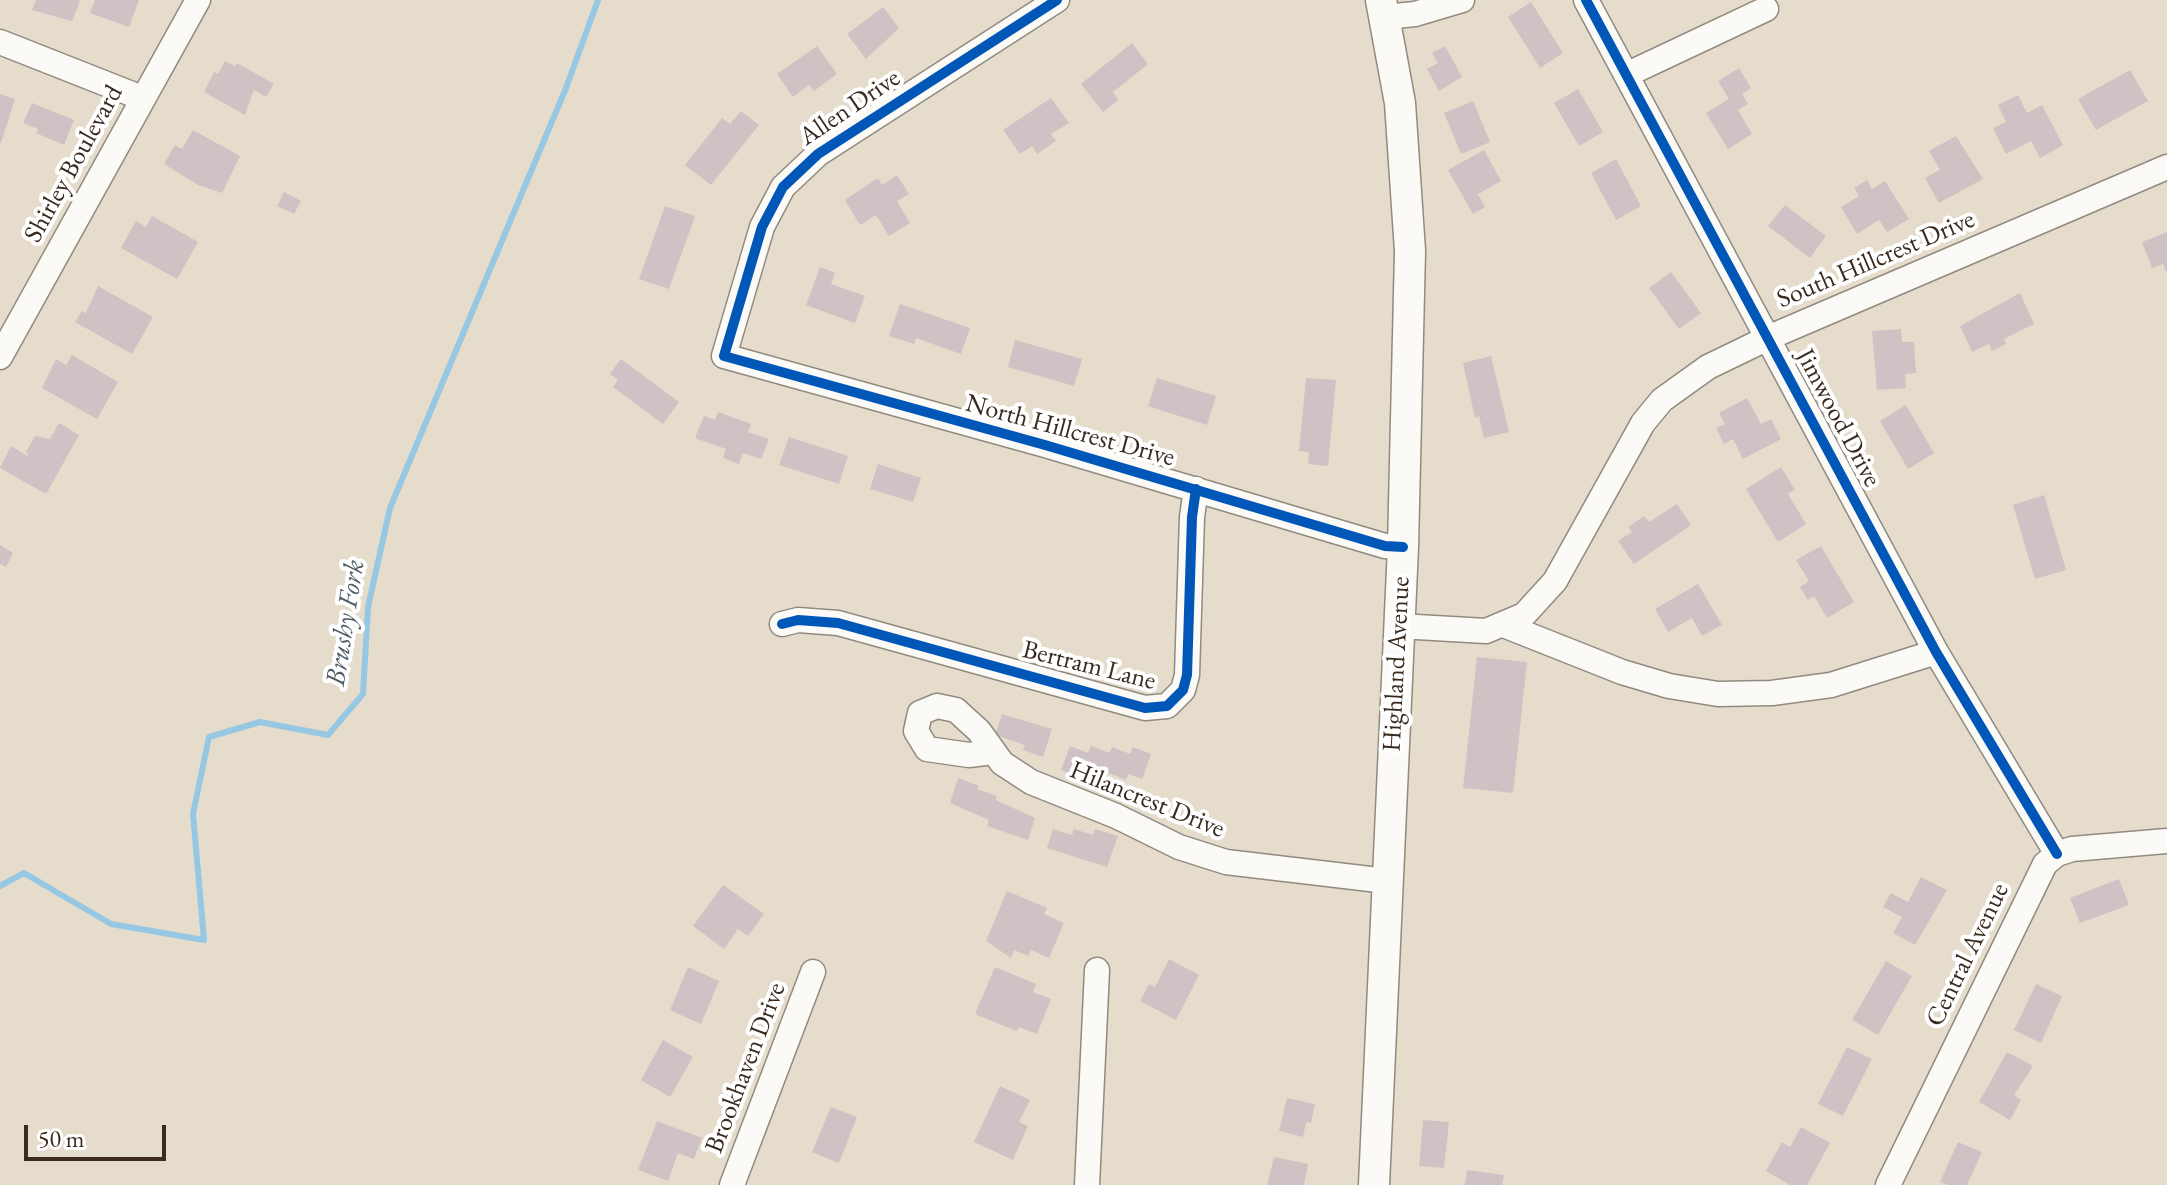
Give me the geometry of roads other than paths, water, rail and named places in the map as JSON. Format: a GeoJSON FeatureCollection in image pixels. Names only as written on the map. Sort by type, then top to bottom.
{"type":"FeatureCollection","features":[{"type":"Feature","properties":{"kind":"main road","name":"Highland Avenue"},"geometry":{"type":"LineString","coordinates":[[1374,1185],[1403,547],[1410,251],[1401,115],[1383,9]]}},
{"type":"Feature","properties":{"kind":"street","name":"Shirley Boulevard"},"geometry":{"type":"LineString","coordinates":[[2,348],[198,0]]}},
{"type":"Feature","properties":{"kind":"street","name":"Allen Drive"},"geometry":{"type":"LineString","coordinates":[[724,356],[762,227],[783,187],[832,145],[1057,0]]}},
{"type":"Feature","properties":{"kind":"street"},"geometry":{"type":"LineString","coordinates":[[1383,9],[1415,14],[1462,0]]}},
{"type":"Feature","properties":{"kind":"street","name":"Jimwood Drive"},"geometry":{"type":"LineString","coordinates":[[1586,0],[1770,337],[1936,652],[2057,854]]}},
{"type":"Feature","properties":{"kind":"street"},"geometry":{"type":"LineString","coordinates":[[1628,74],[1766,9]]}},
{"type":"Feature","properties":{"kind":"street"},"geometry":{"type":"LineString","coordinates":[[0,42],[142,98]]}},
{"type":"Feature","properties":{"kind":"street","name":"South Hillcrest Drive"},"geometry":{"type":"LineString","coordinates":[[1399,626],[1465,632],[1506,626],[1541,601],[1555,581],[1626,449],[1662,400],[1708,367],[1770,337],[2167,167]]}},
{"type":"Feature","properties":{"kind":"street","name":"North Hillcrest Drive"},"geometry":{"type":"LineString","coordinates":[[724,356],[1196,489],[1385,546],[1403,547]]}},
{"type":"Feature","properties":{"kind":"street","name":"Bertram Lane"},"geometry":{"type":"LineString","coordinates":[[782,624],[798,620],[838,623],[1145,708],[1167,706],[1183,690],[1187,675],[1192,517],[1196,489]]}},
{"type":"Feature","properties":{"kind":"street"},"geometry":{"type":"LineString","coordinates":[[1506,626],[1622,672],[1669,686],[1718,694],[1772,693],[1831,685],[1936,652]]}},
{"type":"Feature","properties":{"kind":"street","name":"Hilancrest Drive"},"geometry":{"type":"LineString","coordinates":[[992,752],[1016,773],[1047,790],[1116,816],[1209,858],[1387,881]]}},
{"type":"Feature","properties":{"kind":"street"},"geometry":{"type":"LineString","coordinates":[[2057,854],[2072,849],[2167,841]]}},
{"type":"Feature","properties":{"kind":"street","name":"Central Avenue"},"geometry":{"type":"LineString","coordinates":[[1888,1185],[2036,878],[2057,854]]}},
{"type":"Feature","properties":{"kind":"street"},"geometry":{"type":"LineString","coordinates":[[1087,1185],[1095,1066],[1097,970]]}},
{"type":"Feature","properties":{"kind":"street","name":"Brookhaven Drive"},"geometry":{"type":"LineString","coordinates":[[732,1185],[813,972]]}},
{"type":"Feature","properties":{"kind":"waterway","name":"Brushy Fork"},"geometry":{"type":"LineString","coordinates":[[0,886],[24,873],[111,924],[204,940],[193,814],[209,737],[260,722],[328,735],[363,694],[368,607],[390,508],[566,88],[598,0]]}}]}
